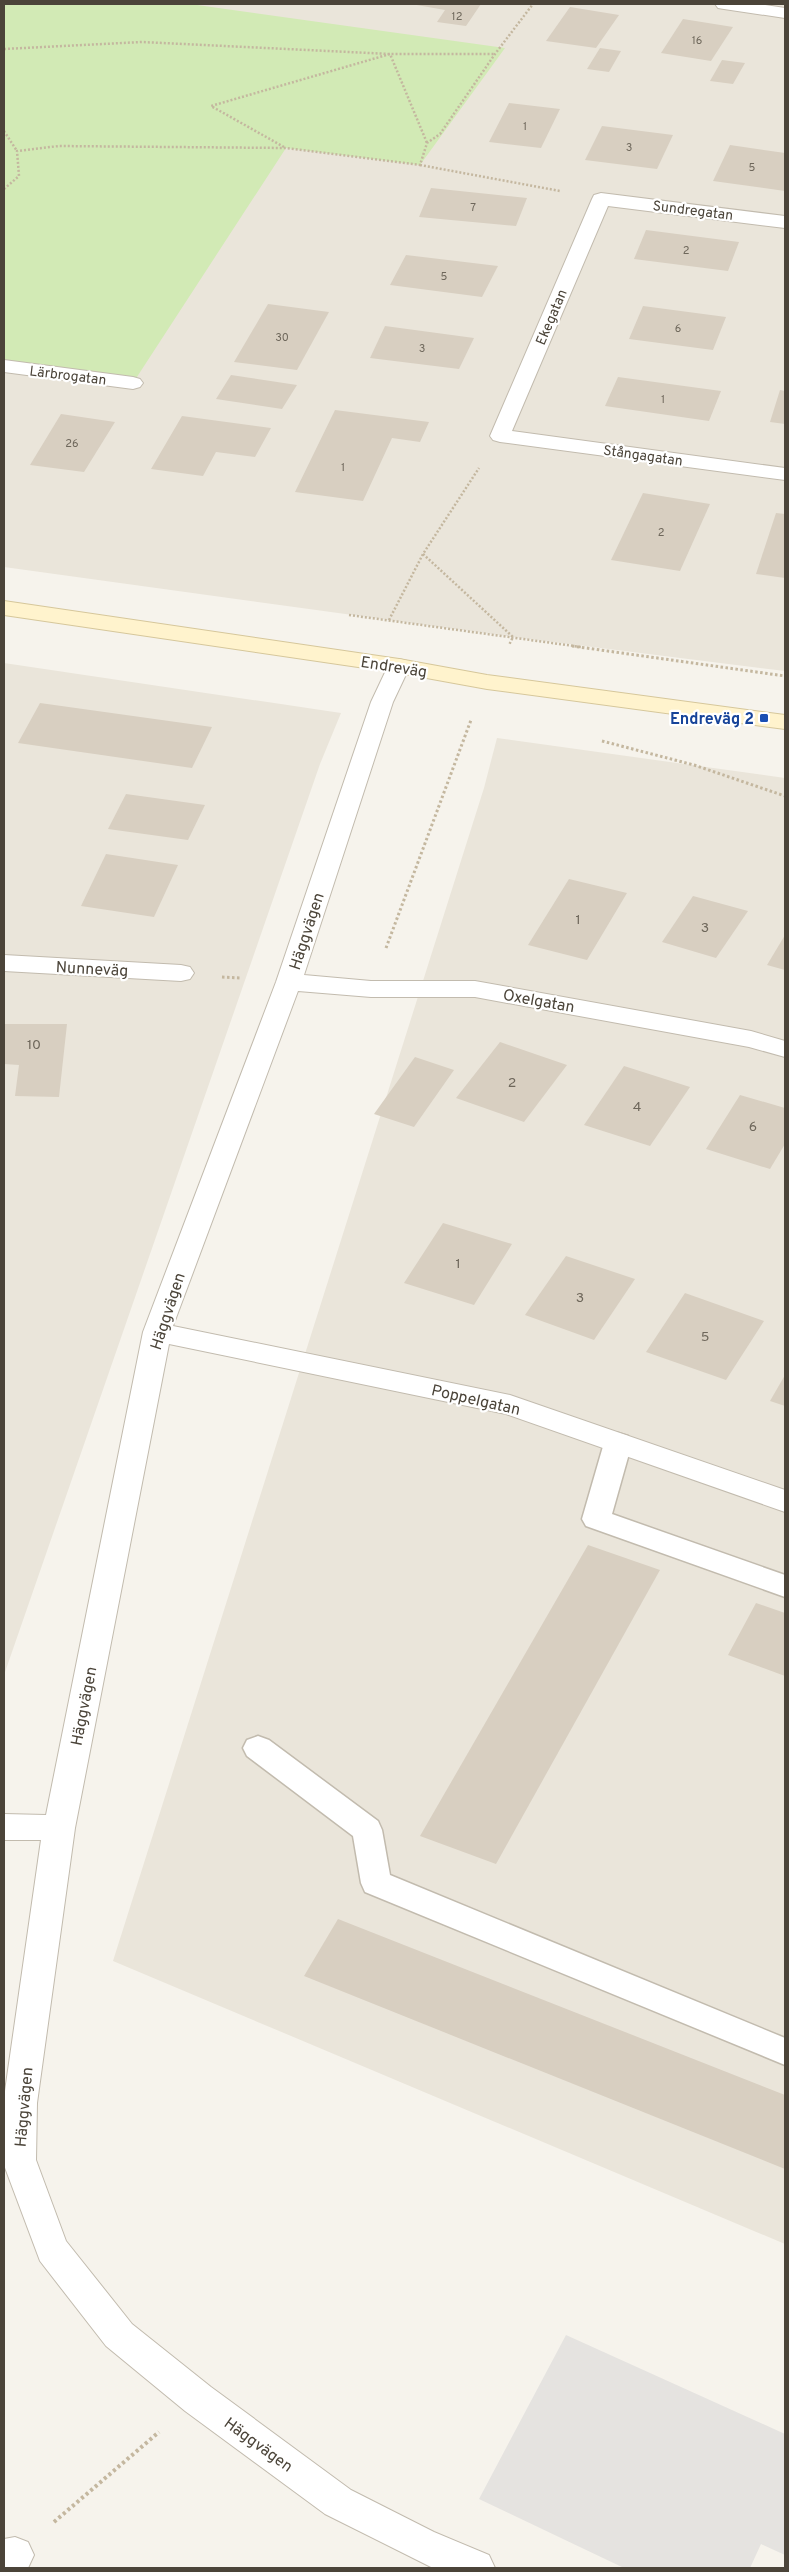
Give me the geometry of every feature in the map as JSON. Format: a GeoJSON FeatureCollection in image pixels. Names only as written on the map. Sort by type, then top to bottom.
{"type":"FeatureCollection","features":[{"type":"Feature","properties":{"kind":"main road","name":"Endreväg"},"geometry":{"type":"LineString","coordinates":[[4,608],[399,666],[487,682],[785,722]]}},
{"type":"Feature","properties":{"kind":"street"},"geometry":{"type":"LineString","coordinates":[[724,4],[785,13]]}},
{"type":"Feature","properties":{"kind":"street","name":"Sundregatan"},"geometry":{"type":"LineString","coordinates":[[601,199],[785,222]]}},
{"type":"Feature","properties":{"kind":"street","name":"Ekegatan"},"geometry":{"type":"LineString","coordinates":[[500,436],[601,199]]}},
{"type":"Feature","properties":{"kind":"street","name":"Lärbrogatan"},"geometry":{"type":"LineString","coordinates":[[4,366],[132,383]]}},
{"type":"Feature","properties":{"kind":"street","name":"Stångagatan"},"geometry":{"type":"LineString","coordinates":[[500,436],[785,474]]}},
{"type":"Feature","properties":{"kind":"street","name":"Häggvägen"},"geometry":{"type":"LineString","coordinates":[[399,666],[382,702],[289,982],[157,1332],[59,1828],[20,2103],[19,2160],[52,2250],[118,2335],[198,2399],[338,2502],[421,2545],[476,2568]]}},
{"type":"Feature","properties":{"kind":"street","name":"Nunneväg"},"geometry":{"type":"LineString","coordinates":[[4,963],[181,973]]}},
{"type":"Feature","properties":{"kind":"street","name":"Oxelgatan"},"geometry":{"type":"LineString","coordinates":[[289,982],[371,989],[475,989],[751,1039],[785,1049]]}},
{"type":"Feature","properties":{"kind":"street","name":"Poppelgatan"},"geometry":{"type":"LineString","coordinates":[[157,1332],[510,1405],[785,1501]]}},
{"type":"Feature","properties":{"kind":"street"},"geometry":{"type":"LineString","coordinates":[[4,1827],[59,1828]]}},
{"type":"Feature","properties":{"kind":"lane"},"geometry":{"type":"LineString","coordinates":[[618,1443],[596,1519],[785,1586]]}},
{"type":"Feature","properties":{"kind":"lane"},"geometry":{"type":"LineString","coordinates":[[258,1748],[367,1830],[376,1883],[785,2052]]}},
{"type":"Feature","properties":{"kind":"path"},"geometry":{"type":"LineString","coordinates":[[427,142],[440,134],[495,54],[534,4]]}},
{"type":"Feature","properties":{"kind":"path"},"geometry":{"type":"LineString","coordinates":[[4,49],[142,42],[390,54],[495,54]]}},
{"type":"Feature","properties":{"kind":"path"},"geometry":{"type":"LineString","coordinates":[[390,54],[427,142],[420,165]]}},
{"type":"Feature","properties":{"kind":"path"},"geometry":{"type":"LineString","coordinates":[[286,148],[211,106],[390,54]]}},
{"type":"Feature","properties":{"kind":"path"},"geometry":{"type":"LineString","coordinates":[[4,131],[17,150],[19,176],[4,189]]}},
{"type":"Feature","properties":{"kind":"path"},"geometry":{"type":"LineString","coordinates":[[17,150],[59,146],[286,148],[420,165],[601,199]]}},
{"type":"Feature","properties":{"kind":"path"},"geometry":{"type":"LineString","coordinates":[[389,620],[423,554],[500,436]]}},
{"type":"Feature","properties":{"kind":"path"},"geometry":{"type":"LineString","coordinates":[[423,554],[513,637]]}},
{"type":"Feature","properties":{"kind":"path"},"geometry":{"type":"LineString","coordinates":[[340,613],[785,676]]}},
{"type":"Feature","properties":{"kind":"path"},"geometry":{"type":"LineString","coordinates":[[371,989],[487,682],[513,637]]}},
{"type":"Feature","properties":{"kind":"path"},"geometry":{"type":"LineString","coordinates":[[181,973],[289,982]]}},
{"type":"Feature","properties":{"kind":"path"},"geometry":{"type":"LineString","coordinates":[[10,2556],[198,2399]]}},
{"type":"Feature","properties":{"kind":"shaded area"},"geometry":{"type":"Polygon","coordinates":[[[4,4],[785,4],[785,671],[513,637],[4,567],[4,4]]]}},
{"type":"Feature","properties":{"kind":"shaded area"},"geometry":{"type":"Polygon","coordinates":[[[4,663],[341,713],[320,764],[4,1675],[4,663]]]}},
{"type":"Feature","properties":{"kind":"shaded area"},"geometry":{"type":"Polygon","coordinates":[[[497,738],[785,778],[785,2244],[113,1961],[484,788],[497,738]]]}},
{"type":"Feature","properties":{"kind":"shaded area"},"geometry":{"type":"Polygon","coordinates":[[[566,2335],[785,2434],[785,2555],[761,2544],[750,2568],[624,2568],[479,2499],[566,2335]]]}},
{"type":"Feature","properties":{"kind":"green space"},"geometry":{"type":"Polygon","coordinates":[[[4,4],[190,4],[505,48],[420,165],[286,148],[133,383],[4,366],[4,4]]]}},
{"type":"Feature","properties":{"kind":"building"},"geometry":{"type":"Polygon","coordinates":[[[411,4],[481,4],[466,26],[437,22],[445,10],[411,4]]]}},
{"type":"Feature","properties":{"kind":"building"},"geometry":{"type":"Polygon","coordinates":[[[570,7],[619,15],[596,48],[546,41],[570,7]]]}},
{"type":"Feature","properties":{"kind":"building"},"geometry":{"type":"Polygon","coordinates":[[[683,19],[733,27],[711,61],[661,53],[683,19]]]}},
{"type":"Feature","properties":{"kind":"building"},"geometry":{"type":"Polygon","coordinates":[[[600,48],[621,51],[609,72],[587,69],[600,48]]]}},
{"type":"Feature","properties":{"kind":"building"},"geometry":{"type":"Polygon","coordinates":[[[722,60],[745,63],[733,84],[710,81],[722,60]]]}},
{"type":"Feature","properties":{"kind":"building"},"geometry":{"type":"Polygon","coordinates":[[[509,103],[560,109],[541,148],[489,142],[509,103]]]}},
{"type":"Feature","properties":{"kind":"building"},"geometry":{"type":"Polygon","coordinates":[[[602,126],[673,135],[657,169],[585,160],[602,126]]]}},
{"type":"Feature","properties":{"kind":"building"},"geometry":{"type":"Polygon","coordinates":[[[730,145],[785,153],[785,191],[713,181],[730,145]]]}},
{"type":"Feature","properties":{"kind":"building"},"geometry":{"type":"Polygon","coordinates":[[[431,188],[527,198],[516,226],[419,217],[431,188]]]}},
{"type":"Feature","properties":{"kind":"building"},"geometry":{"type":"Polygon","coordinates":[[[646,230],[739,242],[728,271],[634,259],[646,230]]]}},
{"type":"Feature","properties":{"kind":"building"},"geometry":{"type":"Polygon","coordinates":[[[406,255],[498,266],[482,297],[390,285],[406,255]]]}},
{"type":"Feature","properties":{"kind":"building"},"geometry":{"type":"Polygon","coordinates":[[[268,304],[329,312],[297,370],[234,362],[268,304]]]}},
{"type":"Feature","properties":{"kind":"building"},"geometry":{"type":"Polygon","coordinates":[[[643,306],[726,317],[713,350],[629,339],[643,306]]]}},
{"type":"Feature","properties":{"kind":"building"},"geometry":{"type":"Polygon","coordinates":[[[385,326],[474,338],[459,369],[370,358],[385,326]]]}},
{"type":"Feature","properties":{"kind":"building"},"geometry":{"type":"Polygon","coordinates":[[[231,375],[297,385],[282,409],[216,399],[231,375]]]}},
{"type":"Feature","properties":{"kind":"building"},"geometry":{"type":"Polygon","coordinates":[[[618,377],[721,391],[709,421],[605,406],[618,377]]]}},
{"type":"Feature","properties":{"kind":"building"},"geometry":{"type":"Polygon","coordinates":[[[780,390],[785,391],[785,424],[770,422],[780,390]]]}},
{"type":"Feature","properties":{"kind":"building"},"geometry":{"type":"Polygon","coordinates":[[[335,410],[429,422],[420,442],[392,438],[363,501],[295,492],[335,410]]]}},
{"type":"Feature","properties":{"kind":"building"},"geometry":{"type":"Polygon","coordinates":[[[61,414],[115,422],[84,472],[30,465],[61,414]]]}},
{"type":"Feature","properties":{"kind":"building"},"geometry":{"type":"Polygon","coordinates":[[[182,416],[271,428],[255,457],[216,452],[203,476],[151,469],[182,416]]]}},
{"type":"Feature","properties":{"kind":"building"},"geometry":{"type":"Polygon","coordinates":[[[643,493],[710,504],[680,571],[611,560],[643,493]]]}},
{"type":"Feature","properties":{"kind":"building"},"geometry":{"type":"Polygon","coordinates":[[[776,513],[785,514],[785,578],[756,574],[776,513]]]}},
{"type":"Feature","properties":{"kind":"building"},"geometry":{"type":"Polygon","coordinates":[[[40,703],[212,727],[192,768],[18,743],[40,703]]]}},
{"type":"Feature","properties":{"kind":"building"},"geometry":{"type":"Polygon","coordinates":[[[126,794],[205,805],[188,840],[108,829],[126,794]]]}},
{"type":"Feature","properties":{"kind":"building"},"geometry":{"type":"Polygon","coordinates":[[[106,854],[178,865],[154,917],[81,906],[106,854]]]}},
{"type":"Feature","properties":{"kind":"building"},"geometry":{"type":"Polygon","coordinates":[[[569,879],[627,893],[587,960],[528,945],[569,879]]]}},
{"type":"Feature","properties":{"kind":"building"},"geometry":{"type":"Polygon","coordinates":[[[693,896],[748,911],[716,958],[662,942],[693,896]]]}},
{"type":"Feature","properties":{"kind":"building"},"geometry":{"type":"Polygon","coordinates":[[[785,935],[785,970],[767,965],[785,935]]]}},
{"type":"Feature","properties":{"kind":"building"},"geometry":{"type":"Polygon","coordinates":[[[4,1024],[67,1024],[59,1097],[15,1096],[19,1065],[4,1064],[4,1024]]]}},
{"type":"Feature","properties":{"kind":"building"},"geometry":{"type":"Polygon","coordinates":[[[500,1042],[567,1065],[524,1122],[456,1098],[500,1042]]]}},
{"type":"Feature","properties":{"kind":"building"},"geometry":{"type":"Polygon","coordinates":[[[415,1057],[454,1070],[414,1127],[374,1114],[415,1057]]]}},
{"type":"Feature","properties":{"kind":"building"},"geometry":{"type":"Polygon","coordinates":[[[624,1066],[690,1087],[650,1146],[584,1125],[624,1066]]]}},
{"type":"Feature","properties":{"kind":"building"},"geometry":{"type":"Polygon","coordinates":[[[740,1095],[785,1108],[785,1144],[770,1169],[706,1149],[740,1095]]]}},
{"type":"Feature","properties":{"kind":"building"},"geometry":{"type":"Polygon","coordinates":[[[443,1223],[512,1244],[474,1305],[404,1283],[443,1223]]]}},
{"type":"Feature","properties":{"kind":"building"},"geometry":{"type":"Polygon","coordinates":[[[566,1256],[635,1279],[594,1340],[525,1315],[566,1256]]]}},
{"type":"Feature","properties":{"kind":"building"},"geometry":{"type":"Polygon","coordinates":[[[685,1293],[764,1321],[726,1380],[646,1352],[685,1293]]]}},
{"type":"Feature","properties":{"kind":"building"},"geometry":{"type":"Polygon","coordinates":[[[785,1375],[785,1406],[770,1401],[785,1375]]]}},
{"type":"Feature","properties":{"kind":"building"},"geometry":{"type":"Polygon","coordinates":[[[588,1545],[660,1570],[496,1864],[420,1836],[588,1545]]]}},
{"type":"Feature","properties":{"kind":"building"},"geometry":{"type":"Polygon","coordinates":[[[756,1603],[785,1613],[785,1676],[728,1655],[756,1603]]]}},
{"type":"Feature","properties":{"kind":"building"},"geometry":{"type":"Polygon","coordinates":[[[338,1919],[785,2095],[785,2169],[304,1976],[338,1919]]]}},
{"type":"Feature","properties":{"kind":"place","name":"Endreväg 2"},"geometry":{"type":"Point","coordinates":[764,718]}}]}
